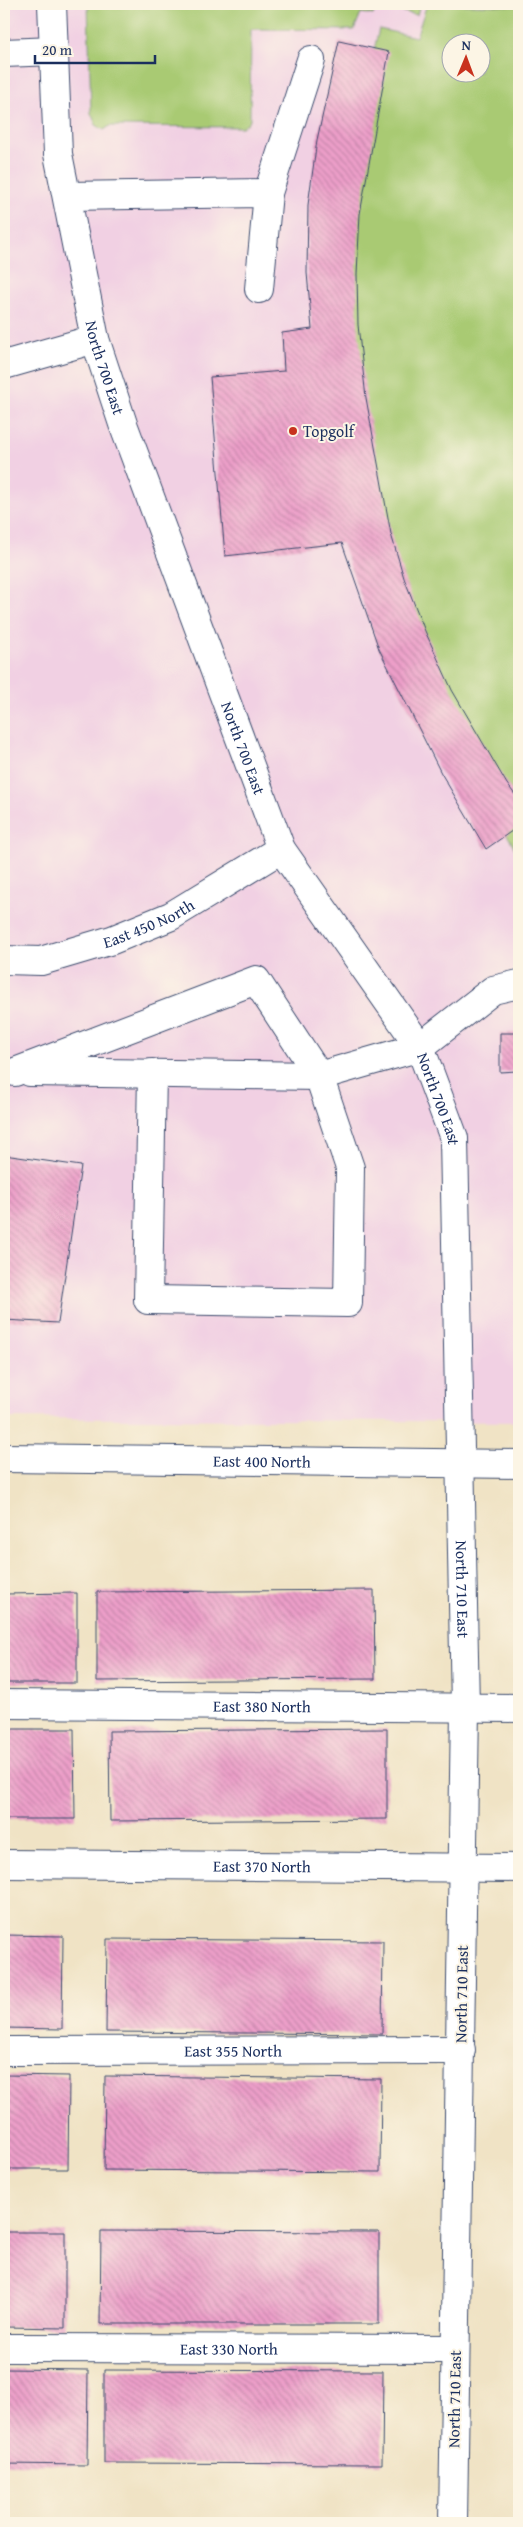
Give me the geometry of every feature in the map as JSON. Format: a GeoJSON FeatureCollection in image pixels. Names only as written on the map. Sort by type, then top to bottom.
{"type":"FeatureCollection","features":[{"type":"Feature","properties":{"kind":"street","name":"North 700 East"},"geometry":{"type":"LineString","coordinates":[[52,4],[58,154],[95,339],[123,424],[281,849],[420,1047],[454,1138],[462,1465]]}},
{"type":"Feature","properties":{"kind":"street"},"geometry":{"type":"LineString","coordinates":[[4,53],[54,51]]}},
{"type":"Feature","properties":{"kind":"street"},"geometry":{"type":"LineString","coordinates":[[259,289],[268,193],[311,60]]}},
{"type":"Feature","properties":{"kind":"street"},"geometry":{"type":"LineString","coordinates":[[67,196],[268,193]]}},
{"type":"Feature","properties":{"kind":"street"},"geometry":{"type":"LineString","coordinates":[[4,366],[95,339]]}},
{"type":"Feature","properties":{"kind":"street","name":"East 450 North"},"geometry":{"type":"LineString","coordinates":[[4,960],[41,961],[112,940],[171,916],[281,849]]}},
{"type":"Feature","properties":{"kind":"street"},"geometry":{"type":"LineString","coordinates":[[9,1072],[256,980],[319,1076],[350,1168],[348,1303],[148,1300],[152,1074]]}},
{"type":"Feature","properties":{"kind":"street"},"geometry":{"type":"LineString","coordinates":[[9,1072],[319,1076],[420,1047],[493,990],[519,984]]}},
{"type":"Feature","properties":{"kind":"street","name":"East 400 North"},"geometry":{"type":"LineString","coordinates":[[4,1458],[462,1465],[519,1464]]}},
{"type":"Feature","properties":{"kind":"street","name":"North 710 East"},"geometry":{"type":"LineString","coordinates":[[453,2523],[465,1708],[462,1465]]}},
{"type":"Feature","properties":{"kind":"street","name":"East 380 North"},"geometry":{"type":"LineString","coordinates":[[4,1704],[519,1708]]}},
{"type":"Feature","properties":{"kind":"street","name":"East 370 North"},"geometry":{"type":"LineString","coordinates":[[4,1864],[519,1868]]}},
{"type":"Feature","properties":{"kind":"street","name":"East 355 North"},"geometry":{"type":"LineString","coordinates":[[4,2051],[461,2050]]}},
{"type":"Feature","properties":{"kind":"street","name":"East 330 North"},"geometry":{"type":"LineString","coordinates":[[4,2348],[455,2349]]}},
{"type":"Feature","properties":{"kind":"shaded area"},"geometry":{"type":"Polygon","coordinates":[[[4,4],[519,4],[519,1422],[4,1418],[4,4]]]}},
{"type":"Feature","properties":{"kind":"green space"},"geometry":{"type":"Polygon","coordinates":[[[88,4],[420,4],[417,15],[377,6],[373,15],[361,13],[354,30],[251,29],[250,119],[249,123],[242,127],[110,126],[104,130],[96,125],[91,113],[88,4]]]}},
{"type":"Feature","properties":{"kind":"green space","name":"Topgolf"},"geometry":{"type":"Polygon","coordinates":[[[427,4],[519,6],[519,856],[437,708],[344,372],[364,91],[379,29],[416,37],[427,4]]]}},
{"type":"Feature","properties":{"kind":"building","name":"Topgolf"},"geometry":{"type":"Polygon","coordinates":[[[339,41],[389,52],[360,214],[357,274],[358,325],[366,398],[391,534],[404,578],[425,631],[452,690],[507,784],[519,800],[519,826],[486,849],[441,773],[379,649],[342,543],[225,556],[210,377],[284,371],[282,333],[312,329],[307,273],[308,205],[317,140],[339,41]]]}},
{"type":"Feature","properties":{"kind":"building"},"geometry":{"type":"Polygon","coordinates":[[[500,1033],[519,1033],[519,1169],[517,1071],[500,1072],[500,1033]]]}},
{"type":"Feature","properties":{"kind":"building"},"geometry":{"type":"Polygon","coordinates":[[[4,1155],[81,1166],[58,1323],[4,1320],[4,1155]]]}},
{"type":"Feature","properties":{"kind":"building"},"geometry":{"type":"Polygon","coordinates":[[[374,1590],[375,1679],[97,1681],[97,1592],[374,1590]]]}},
{"type":"Feature","properties":{"kind":"building"},"geometry":{"type":"Polygon","coordinates":[[[77,1593],[77,1683],[4,1683],[4,1594],[77,1593]]]}},
{"type":"Feature","properties":{"kind":"building"},"geometry":{"type":"Polygon","coordinates":[[[4,1729],[74,1729],[75,1819],[4,1819],[4,1729]]]}},
{"type":"Feature","properties":{"kind":"building"},"geometry":{"type":"Polygon","coordinates":[[[387,1729],[387,1819],[110,1821],[109,1731],[387,1729]]]}},
{"type":"Feature","properties":{"kind":"building"},"geometry":{"type":"Polygon","coordinates":[[[4,1935],[63,1936],[62,2029],[4,2028],[4,1935]]]}},
{"type":"Feature","properties":{"kind":"building"},"geometry":{"type":"Polygon","coordinates":[[[107,1939],[383,1941],[382,2034],[106,2032],[107,1939]]]}},
{"type":"Feature","properties":{"kind":"building"},"geometry":{"type":"Polygon","coordinates":[[[4,2075],[69,2076],[68,2169],[4,2169],[4,2075]]]}},
{"type":"Feature","properties":{"kind":"building"},"geometry":{"type":"Polygon","coordinates":[[[105,2076],[381,2079],[380,2172],[104,2170],[105,2076]]]}},
{"type":"Feature","properties":{"kind":"building"},"geometry":{"type":"Polygon","coordinates":[[[101,2231],[379,2232],[379,2324],[100,2324],[101,2231]]]}},
{"type":"Feature","properties":{"kind":"building"},"geometry":{"type":"Polygon","coordinates":[[[4,2232],[65,2232],[65,2328],[4,2327],[4,2232]]]}},
{"type":"Feature","properties":{"kind":"building"},"geometry":{"type":"Polygon","coordinates":[[[4,2369],[88,2370],[87,2465],[4,2464],[4,2369]]]}},
{"type":"Feature","properties":{"kind":"building"},"geometry":{"type":"Polygon","coordinates":[[[104,2370],[383,2371],[382,2464],[104,2463],[104,2370]]]}},
{"type":"Feature","properties":{"kind":"place","name":"Topgolf"},"geometry":{"type":"Point","coordinates":[293,431]}}]}
